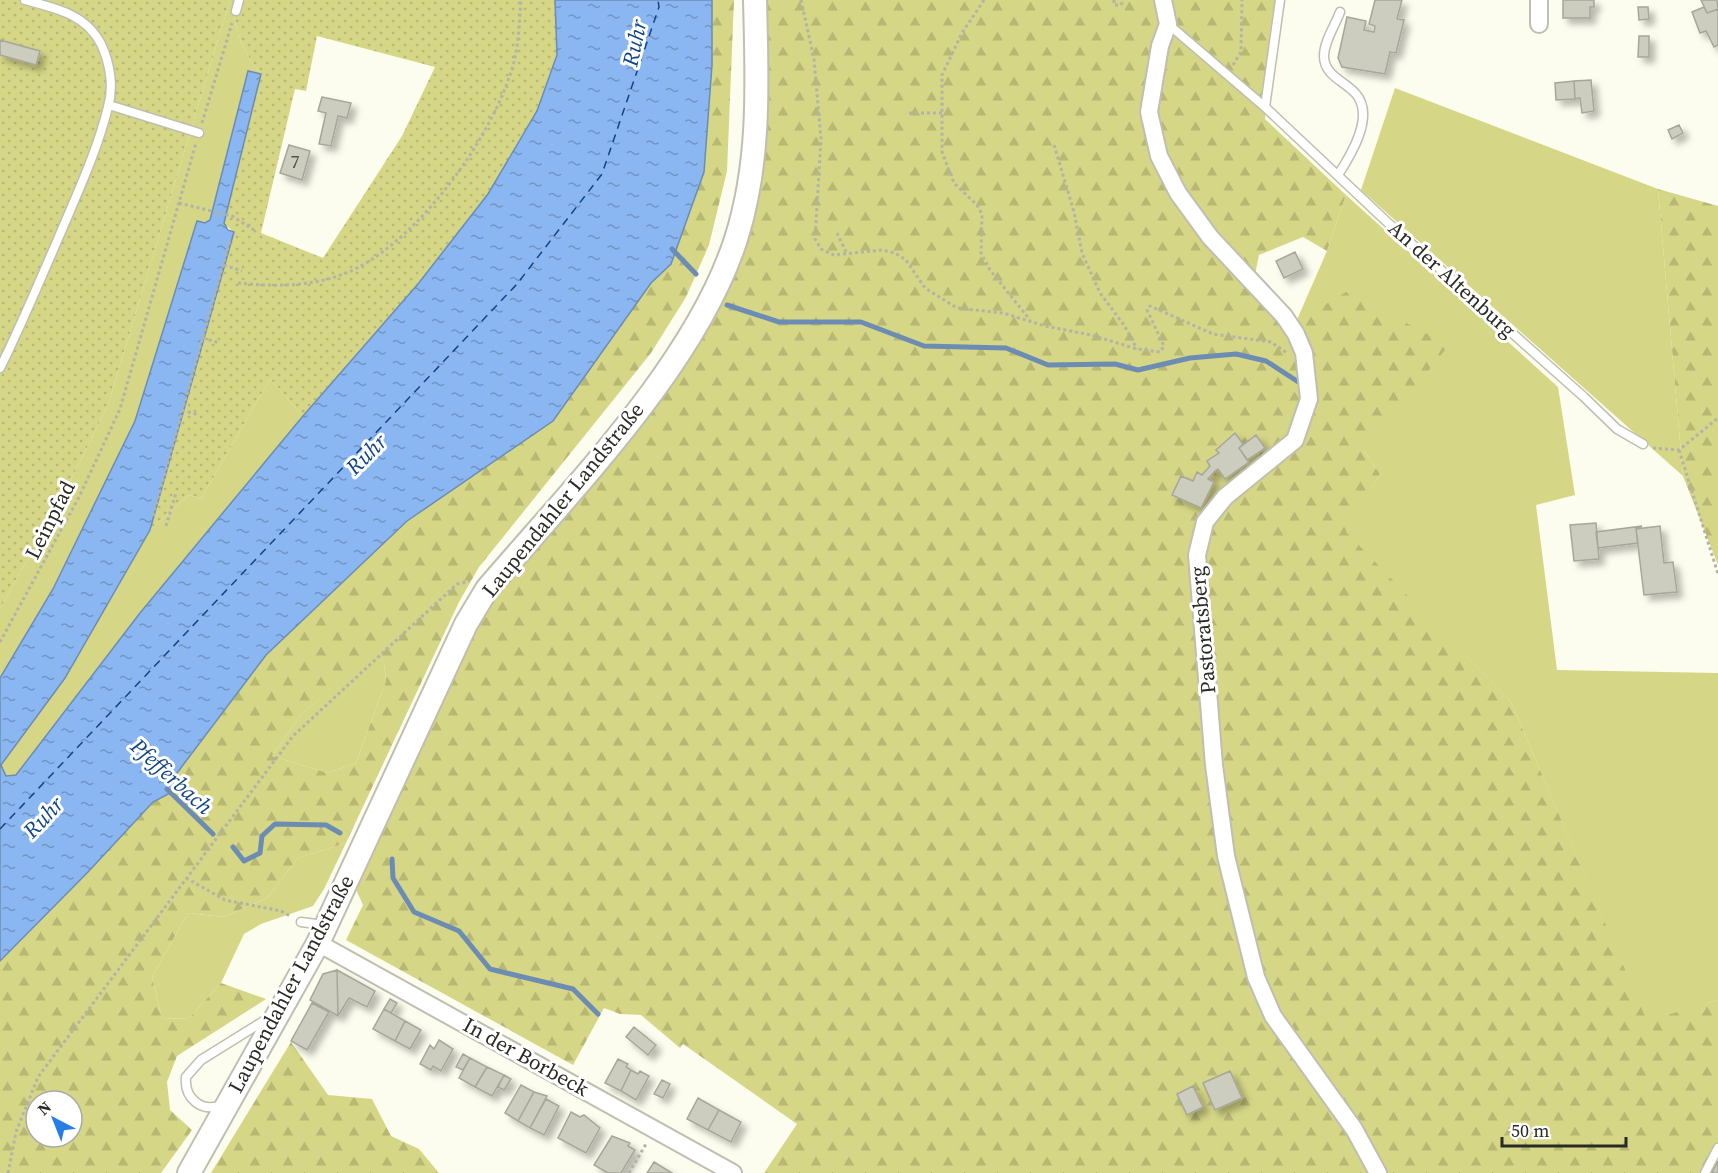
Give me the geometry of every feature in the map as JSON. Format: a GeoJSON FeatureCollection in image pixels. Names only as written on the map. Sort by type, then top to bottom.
{"type":"FeatureCollection","features":[{"type":"Feature","properties":{"kind":"main road","name":"Laupendahler Landstraße"},"geometry":{"type":"LineString","coordinates":[[189,1173],[322,934],[466,624],[487,589],[651,392],[706,309],[720,280],[737,238],[755,141],[757,102],[755,0]]}},
{"type":"Feature","properties":{"kind":"street","name":"Pastoratsberg"},"geometry":{"type":"LineString","coordinates":[[1163,0],[1168,24],[1160,46],[1149,112],[1159,156],[1178,193],[1210,237],[1284,315],[1296,334],[1304,353],[1309,399],[1295,440],[1225,497],[1205,522],[1197,555],[1214,765],[1226,856],[1256,977],[1266,1005],[1354,1129],[1378,1173]]}},
{"type":"Feature","properties":{"kind":"street"},"geometry":{"type":"LineString","coordinates":[[1539,0],[1539,24]]}},
{"type":"Feature","properties":{"kind":"street","name":"In der Borbeck"},"geometry":{"type":"LineString","coordinates":[[322,934],[733,1173]]}},
{"type":"Feature","properties":{"kind":"lane"},"geometry":{"type":"LineString","coordinates":[[0,368],[76,197],[109,105],[111,74],[101,44],[91,30],[77,18],[62,10],[25,0]]}},
{"type":"Feature","properties":{"kind":"lane"},"geometry":{"type":"LineString","coordinates":[[236,10],[239,0]]}},
{"type":"Feature","properties":{"kind":"lane"},"geometry":{"type":"LineString","coordinates":[[1265,107],[1280,0]]}},
{"type":"Feature","properties":{"kind":"lane"},"geometry":{"type":"LineString","coordinates":[[1338,175],[1348,159],[1359,132],[1363,114],[1361,102],[1355,93],[1327,68],[1324,57],[1326,44],[1340,12]]}},
{"type":"Feature","properties":{"kind":"lane","name":"An der Altenburg"},"geometry":{"type":"LineString","coordinates":[[1168,24],[1265,107],[1386,221],[1584,397],[1600,414],[1643,444]]}},
{"type":"Feature","properties":{"kind":"lane"},"geometry":{"type":"LineString","coordinates":[[109,105],[199,133]]}},
{"type":"Feature","properties":{"kind":"lane"},"geometry":{"type":"LineString","coordinates":[[301,922],[322,934]]}},
{"type":"Feature","properties":{"kind":"lane"},"geometry":{"type":"LineString","coordinates":[[231,1098],[219,1106],[210,1108],[199,1104],[187,1092],[186,1077],[201,1060],[280,1011]]}},
{"type":"Feature","properties":{"kind":"lane"},"geometry":{"type":"LineString","coordinates":[[1705,1173],[1718,1148]]}},
{"type":"Feature","properties":{"kind":"path"},"geometry":{"type":"LineString","coordinates":[[238,284],[292,286],[336,277],[375,257],[419,218],[466,159],[498,105],[512,72],[521,0]]}},
{"type":"Feature","properties":{"kind":"path"},"geometry":{"type":"LineString","coordinates":[[801,0],[814,59],[820,139],[815,239],[821,249],[834,255],[882,250],[895,253],[906,260],[925,288],[957,308],[1003,313],[1045,326],[1091,334],[1137,350],[1160,352],[1164,346],[1147,310],[1150,306],[1213,334],[1271,342],[1292,357]]}},
{"type":"Feature","properties":{"kind":"path"},"geometry":{"type":"LineString","coordinates":[[984,0],[962,33],[942,75],[942,152],[954,183],[977,205],[982,214],[981,253],[990,270],[1030,320]]}},
{"type":"Feature","properties":{"kind":"path"},"geometry":{"type":"LineString","coordinates":[[1114,0],[1114,5],[1121,5],[1123,0]]}},
{"type":"Feature","properties":{"kind":"path"},"geometry":{"type":"LineString","coordinates":[[1227,74],[1241,52],[1242,0]]}},
{"type":"Feature","properties":{"kind":"path","name":"Leinpfad"},"geometry":{"type":"LineString","coordinates":[[0,642],[79,497],[120,410],[236,10]]}},
{"type":"Feature","properties":{"kind":"path"},"geometry":{"type":"LineString","coordinates":[[909,113],[942,113]]}},
{"type":"Feature","properties":{"kind":"path"},"geometry":{"type":"LineString","coordinates":[[1054,145],[1074,212],[1082,254],[1100,293],[1124,325],[1137,350]]}},
{"type":"Feature","properties":{"kind":"path"},"geometry":{"type":"LineString","coordinates":[[179,203],[232,216],[254,230]]}},
{"type":"Feature","properties":{"kind":"path"},"geometry":{"type":"LineString","coordinates":[[837,233],[847,254]]}},
{"type":"Feature","properties":{"kind":"path"},"geometry":{"type":"LineString","coordinates":[[153,516],[230,240]]}},
{"type":"Feature","properties":{"kind":"path"},"geometry":{"type":"LineString","coordinates":[[224,265],[242,271]]}},
{"type":"Feature","properties":{"kind":"path"},"geometry":{"type":"LineString","coordinates":[[203,338],[220,342]]}},
{"type":"Feature","properties":{"kind":"path"},"geometry":{"type":"LineString","coordinates":[[182,410],[199,415]]}},
{"type":"Feature","properties":{"kind":"path"},"geometry":{"type":"LineString","coordinates":[[1643,444],[1658,449],[1679,450],[1718,418]]}},
{"type":"Feature","properties":{"kind":"path"},"geometry":{"type":"LineString","coordinates":[[1679,450],[1718,574]]}},
{"type":"Feature","properties":{"kind":"path"},"geometry":{"type":"LineString","coordinates":[[166,526],[176,493]]}},
{"type":"Feature","properties":{"kind":"path"},"geometry":{"type":"LineString","coordinates":[[8,1173],[16,1132],[38,1077],[293,736],[457,584],[473,581],[487,589]]}},
{"type":"Feature","properties":{"kind":"path"},"geometry":{"type":"LineString","coordinates":[[186,878],[225,900],[281,911],[301,922]]}},
{"type":"Feature","properties":{"kind":"path"},"geometry":{"type":"LineString","coordinates":[[629,1173],[656,1128]]}},
{"type":"Feature","properties":{"kind":"green space"},"geometry":{"type":"Polygon","coordinates":[[[0,0],[230,0],[108,405],[67,488],[0,609],[0,0]]]}},
{"type":"Feature","properties":{"kind":"green space"},"geometry":{"type":"Polygon","coordinates":[[[230,0],[233,0],[233,11],[240,40],[261,74],[248,71],[210,220],[205,223],[197,221],[135,421],[53,589],[0,678],[0,609],[67,488],[108,405],[230,0]]]}},
{"type":"Feature","properties":{"kind":"green space"},"geometry":{"type":"Polygon","coordinates":[[[233,0],[555,0],[557,55],[537,111],[488,194],[418,284],[303,416],[270,379],[201,499],[189,495],[150,530],[234,232],[224,224],[261,74],[240,40],[233,11],[233,0]],[[317,36],[306,91],[295,89],[261,233],[323,258],[402,136],[435,67],[317,36]]]}},
{"type":"Feature","properties":{"kind":"green space"},"geometry":{"type":"Polygon","coordinates":[[[712,0],[734,0],[727,171],[709,245],[686,297],[651,353],[479,567],[459,602],[346,843],[298,858],[267,898],[224,917],[188,913],[152,977],[162,1019],[189,1018],[221,983],[266,999],[177,1056],[167,1082],[170,1110],[192,1130],[161,1173],[0,1173],[0,961],[153,802],[172,792],[174,777],[266,655],[407,521],[553,420],[651,283],[671,264],[712,65],[712,0]],[[373,652],[300,716],[272,756],[328,773],[356,763],[386,681],[384,663],[373,652]]]}},
{"type":"Feature","properties":{"kind":"green space"},"geometry":{"type":"Polygon","coordinates":[[[767,0],[1278,0],[1265,119],[1346,195],[1327,251],[1303,237],[1259,255],[1252,289],[1296,322],[1346,292],[1449,345],[1364,451],[1380,474],[1346,532],[1511,702],[1647,1021],[1718,1000],[1718,1173],[764,1173],[797,1124],[683,1044],[680,1048],[641,1015],[620,1014],[604,1008],[573,1065],[346,940],[363,905],[355,887],[472,631],[497,591],[735,268],[767,99],[767,0]]]}},
{"type":"Feature","properties":{"kind":"green space"},"geometry":{"type":"Polygon","coordinates":[[[1395,88],[1658,189],[1683,476],[1361,190],[1395,88]]]}},
{"type":"Feature","properties":{"kind":"green space"},"geometry":{"type":"Polygon","coordinates":[[[1658,189],[1718,206],[1718,565],[1683,476],[1658,189]]]}},
{"type":"Feature","properties":{"kind":"green space"},"geometry":{"type":"Polygon","coordinates":[[[1346,195],[1558,387],[1575,495],[1536,505],[1557,670],[1718,673],[1718,1000],[1647,1022],[1511,702],[1345,532],[1380,474],[1364,451],[1296,322],[1327,251],[1346,195]]]}},
{"type":"Feature","properties":{"kind":"green space"},"geometry":{"type":"Polygon","coordinates":[[[270,379],[303,416],[140,613],[16,775],[6,776],[1,765],[65,678],[150,530],[189,495],[201,499],[270,379]]]}},
{"type":"Feature","properties":{"kind":"green space"},"geometry":{"type":"Polygon","coordinates":[[[373,651],[384,663],[386,681],[356,763],[328,773],[272,756],[300,716],[373,651]]]}},
{"type":"Feature","properties":{"kind":"green space"},"geometry":{"type":"Polygon","coordinates":[[[346,843],[324,889],[313,906],[261,924],[244,934],[221,983],[189,1018],[162,1019],[152,977],[188,913],[224,917],[267,898],[298,858],[346,843]]]}},
{"type":"Feature","properties":{"kind":"green space"},"geometry":{"type":"Polygon","coordinates":[[[291,1042],[328,1095],[372,1099],[391,1136],[419,1149],[439,1173],[211,1173],[291,1042]]]}},
{"type":"Feature","properties":{"kind":"water","name":"Ruhr"},"geometry":{"type":"Polygon","coordinates":[[[555,0],[712,0],[712,65],[704,172],[671,264],[651,283],[553,421],[407,521],[266,655],[174,777],[172,792],[153,802],[0,961],[0,678],[53,589],[135,421],[197,221],[205,223],[210,220],[248,71],[261,74],[224,223],[228,230],[234,232],[150,530],[65,678],[1,765],[6,776],[16,775],[140,613],[303,416],[418,284],[488,194],[537,111],[557,55],[555,0]]]}},
{"type":"Feature","properties":{"kind":"building"},"geometry":{"type":"Polygon","coordinates":[[[1375,0],[1402,0],[1397,19],[1404,20],[1396,53],[1390,52],[1385,74],[1342,67],[1338,58],[1347,17],[1366,21],[1364,30],[1374,32],[1375,26],[1369,24],[1375,0]]]}},
{"type":"Feature","properties":{"kind":"building"},"geometry":{"type":"Polygon","coordinates":[[[1563,0],[1594,0],[1594,7],[1590,7],[1590,18],[1563,18],[1563,0]]]}},
{"type":"Feature","properties":{"kind":"building"},"geometry":{"type":"Polygon","coordinates":[[[1701,0],[1717,0],[1718,9],[1707,13],[1701,0]]]}},
{"type":"Feature","properties":{"kind":"building"},"geometry":{"type":"Polygon","coordinates":[[[1638,7],[1648,7],[1649,19],[1639,20],[1638,7]]]}},
{"type":"Feature","properties":{"kind":"building"},"geometry":{"type":"Polygon","coordinates":[[[1704,7],[1707,13],[1718,9],[1718,45],[1714,47],[1706,31],[1700,33],[1692,12],[1704,7]]]}},
{"type":"Feature","properties":{"kind":"building"},"geometry":{"type":"Polygon","coordinates":[[[1639,36],[1649,36],[1649,57],[1638,57],[1639,36]]]}},
{"type":"Feature","properties":{"kind":"building"},"geometry":{"type":"Polygon","coordinates":[[[0,40],[40,51],[36,65],[0,55],[0,40]]]}},
{"type":"Feature","properties":{"kind":"building"},"geometry":{"type":"Polygon","coordinates":[[[1591,80],[1594,111],[1582,113],[1580,98],[1575,99],[1574,81],[1591,80]]]}},
{"type":"Feature","properties":{"kind":"building"},"geometry":{"type":"Polygon","coordinates":[[[1574,81],[1575,99],[1556,100],[1555,83],[1574,81]]]}},
{"type":"Feature","properties":{"kind":"building"},"geometry":{"type":"Polygon","coordinates":[[[322,97],[351,103],[347,118],[338,116],[331,146],[319,144],[326,113],[318,111],[322,97]]]}},
{"type":"Feature","properties":{"kind":"building"},"geometry":{"type":"Polygon","coordinates":[[[1679,125],[1683,133],[1672,139],[1668,130],[1679,125]]]}},
{"type":"Feature","properties":{"kind":"building"},"geometry":{"type":"Polygon","coordinates":[[[289,145],[310,151],[302,180],[280,173],[289,145]]]}},
{"type":"Feature","properties":{"kind":"building"},"geometry":{"type":"Polygon","coordinates":[[[1295,252],[1303,269],[1284,278],[1276,261],[1295,252]]]}},
{"type":"Feature","properties":{"kind":"building"},"geometry":{"type":"Polygon","coordinates":[[[1235,433],[1243,444],[1239,448],[1249,462],[1225,479],[1218,469],[1215,471],[1208,479],[1214,482],[1201,508],[1172,495],[1181,476],[1193,481],[1197,472],[1202,475],[1210,466],[1207,461],[1219,453],[1216,450],[1235,433]]]}},
{"type":"Feature","properties":{"kind":"building"},"geometry":{"type":"Polygon","coordinates":[[[1256,435],[1265,448],[1247,460],[1239,448],[1256,435]]]}},
{"type":"Feature","properties":{"kind":"building"},"geometry":{"type":"Polygon","coordinates":[[[1596,523],[1599,559],[1574,561],[1570,525],[1596,523]]]}},
{"type":"Feature","properties":{"kind":"building"},"geometry":{"type":"Polygon","coordinates":[[[1642,526],[1636,529],[1638,543],[1598,548],[1596,532],[1642,526]]]}},
{"type":"Feature","properties":{"kind":"building"},"geometry":{"type":"Polygon","coordinates":[[[1660,526],[1664,563],[1673,562],[1677,592],[1644,595],[1636,529],[1660,526]]]}},
{"type":"Feature","properties":{"kind":"building"},"geometry":{"type":"Polygon","coordinates":[[[337,970],[338,1016],[310,1000],[323,974],[337,970]]]}},
{"type":"Feature","properties":{"kind":"building"},"geometry":{"type":"Polygon","coordinates":[[[337,970],[375,991],[367,1007],[349,998],[338,1016],[337,970]]]}},
{"type":"Feature","properties":{"kind":"building"},"geometry":{"type":"Polygon","coordinates":[[[390,999],[397,1003],[391,1013],[384,1009],[390,999]]]}},
{"type":"Feature","properties":{"kind":"building"},"geometry":{"type":"Polygon","coordinates":[[[312,1003],[329,1012],[307,1050],[291,1041],[312,1003]]]}},
{"type":"Feature","properties":{"kind":"building"},"geometry":{"type":"Polygon","coordinates":[[[384,1009],[405,1021],[395,1041],[373,1029],[384,1009]]]}},
{"type":"Feature","properties":{"kind":"building"},"geometry":{"type":"Polygon","coordinates":[[[405,1021],[421,1030],[410,1049],[395,1041],[405,1021]]]}},
{"type":"Feature","properties":{"kind":"building"},"geometry":{"type":"Polygon","coordinates":[[[634,1027],[656,1045],[648,1055],[626,1037],[634,1027]]]}},
{"type":"Feature","properties":{"kind":"building"},"geometry":{"type":"Polygon","coordinates":[[[439,1040],[453,1049],[441,1071],[433,1066],[431,1070],[420,1064],[430,1045],[434,1049],[439,1040]]]}},
{"type":"Feature","properties":{"kind":"building"},"geometry":{"type":"Polygon","coordinates":[[[463,1054],[470,1058],[463,1070],[456,1067],[463,1054]]]}},
{"type":"Feature","properties":{"kind":"building"},"geometry":{"type":"Polygon","coordinates":[[[470,1058],[487,1067],[475,1087],[459,1078],[470,1058]]]}},
{"type":"Feature","properties":{"kind":"building"},"geometry":{"type":"Polygon","coordinates":[[[618,1059],[628,1064],[626,1067],[631,1070],[621,1091],[605,1083],[618,1059]]]}},
{"type":"Feature","properties":{"kind":"building"},"geometry":{"type":"Polygon","coordinates":[[[487,1067],[504,1075],[492,1096],[475,1087],[487,1067]]]}},
{"type":"Feature","properties":{"kind":"building"},"geometry":{"type":"Polygon","coordinates":[[[631,1070],[638,1074],[640,1071],[649,1076],[636,1100],[621,1091],[631,1070]]]}},
{"type":"Feature","properties":{"kind":"building"},"geometry":{"type":"Polygon","coordinates":[[[1230,1071],[1242,1098],[1215,1110],[1203,1083],[1230,1071]]]}},
{"type":"Feature","properties":{"kind":"building"},"geometry":{"type":"Polygon","coordinates":[[[504,1075],[511,1079],[504,1090],[498,1087],[504,1075]]]}},
{"type":"Feature","properties":{"kind":"building"},"geometry":{"type":"Polygon","coordinates":[[[662,1080],[670,1084],[663,1098],[654,1094],[662,1080]]]}},
{"type":"Feature","properties":{"kind":"building"},"geometry":{"type":"Polygon","coordinates":[[[521,1085],[534,1092],[518,1121],[505,1113],[521,1085]]]}},
{"type":"Feature","properties":{"kind":"building"},"geometry":{"type":"Polygon","coordinates":[[[1193,1086],[1203,1107],[1187,1115],[1177,1094],[1193,1086]]]}},
{"type":"Feature","properties":{"kind":"building"},"geometry":{"type":"Polygon","coordinates":[[[534,1092],[547,1096],[530,1128],[518,1121],[534,1092]]]}},
{"type":"Feature","properties":{"kind":"building"},"geometry":{"type":"Polygon","coordinates":[[[698,1098],[719,1110],[708,1130],[687,1119],[698,1098]]]}},
{"type":"Feature","properties":{"kind":"building"},"geometry":{"type":"Polygon","coordinates":[[[546,1099],[559,1106],[544,1135],[530,1128],[546,1099]]]}},
{"type":"Feature","properties":{"kind":"building"},"geometry":{"type":"Polygon","coordinates":[[[719,1110],[741,1122],[731,1142],[708,1130],[719,1110]]]}},
{"type":"Feature","properties":{"kind":"building"},"geometry":{"type":"Polygon","coordinates":[[[571,1112],[580,1117],[584,1115],[600,1128],[586,1153],[558,1138],[571,1112]]]}},
{"type":"Feature","properties":{"kind":"building"},"geometry":{"type":"Polygon","coordinates":[[[612,1136],[630,1143],[628,1146],[635,1150],[621,1173],[608,1173],[594,1165],[612,1136]]]}},
{"type":"Feature","properties":{"kind":"building"},"geometry":{"type":"Polygon","coordinates":[[[1718,1161],[1718,1173],[1712,1173],[1718,1161]]]}},
{"type":"Feature","properties":{"kind":"building"},"geometry":{"type":"Polygon","coordinates":[[[654,1162],[672,1173],[647,1173],[654,1162]]]}},
{"type":"Feature","properties":{"kind":"waterway"},"geometry":{"type":"LineString","coordinates":[[672,249],[696,274]]}},
{"type":"Feature","properties":{"kind":"waterway"},"geometry":{"type":"LineString","coordinates":[[727,305],[779,322],[861,322],[924,346],[1006,348],[1048,365],[1115,364],[1138,370],[1190,358],[1236,354],[1266,361],[1303,385]]}},
{"type":"Feature","properties":{"kind":"waterway","name":"Pfefferbach"},"geometry":{"type":"LineString","coordinates":[[167,789],[213,834]]}},
{"type":"Feature","properties":{"kind":"waterway","name":"Pfefferbach"},"geometry":{"type":"LineString","coordinates":[[233,847],[244,861],[260,853],[262,836],[275,824],[326,825],[340,833]]}},
{"type":"Feature","properties":{"kind":"waterway","name":"Pfefferbach"},"geometry":{"type":"LineString","coordinates":[[392,859],[393,878],[414,912],[459,931],[490,969],[573,989],[598,1014]]}},
{"type":"Feature","properties":{"kind":"ferry route"},"geometry":{"type":"LineString","coordinates":[[0,829],[517,284],[602,174],[659,7],[658,0]]}}]}
